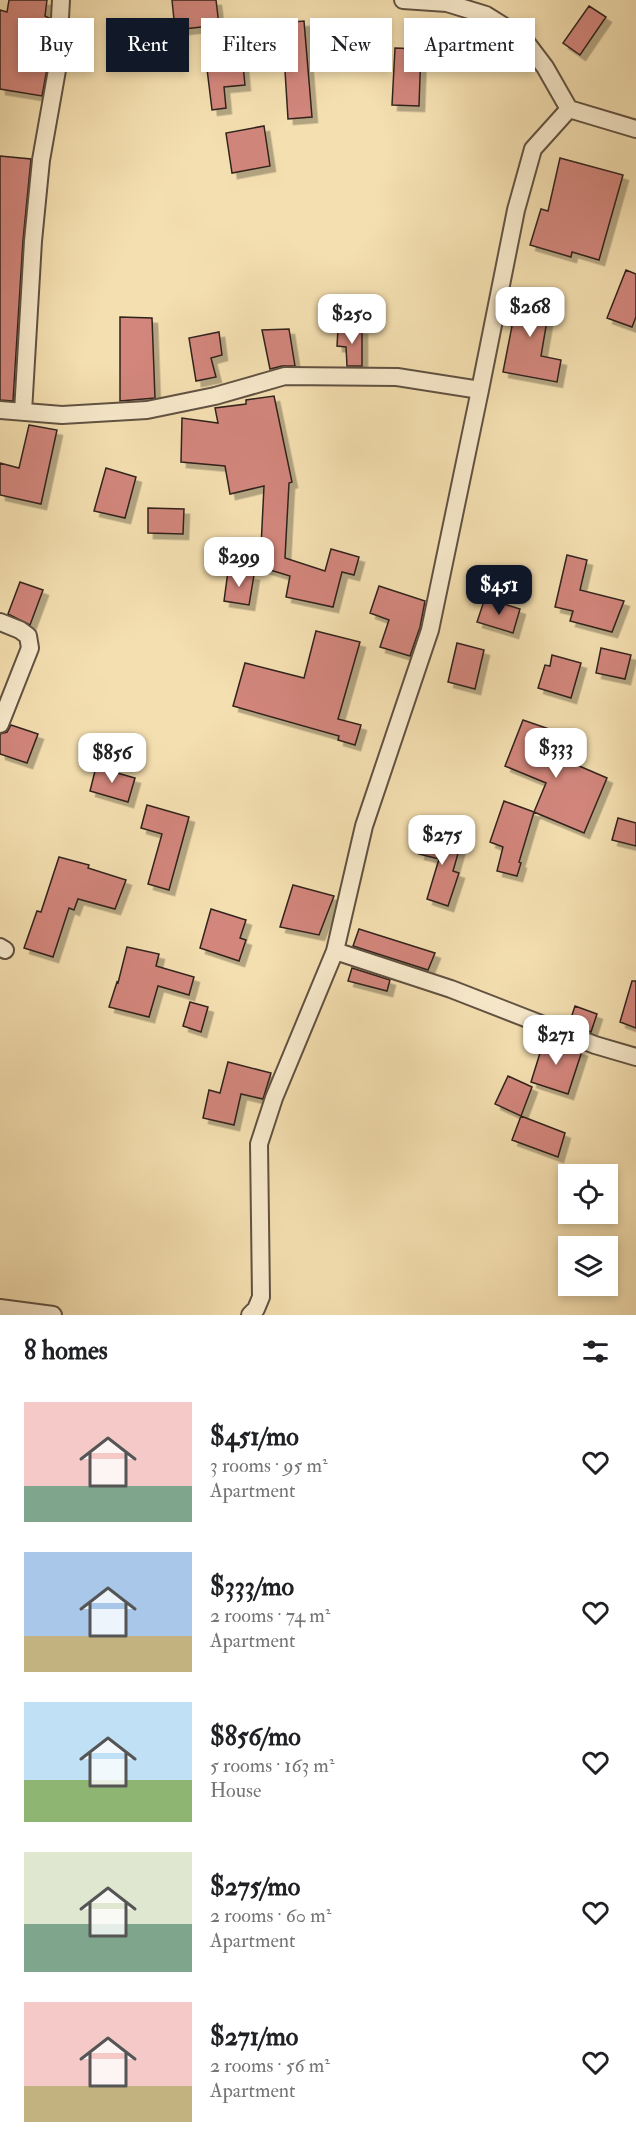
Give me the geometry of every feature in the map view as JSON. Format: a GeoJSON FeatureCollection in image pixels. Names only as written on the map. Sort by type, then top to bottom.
{"type":"FeatureCollection","features":[{"type":"Feature","properties":{"kind":"street"},"geometry":{"type":"LineString","coordinates":[[23,412],[33,241],[41,160],[57,70],[61,0]]}},
{"type":"Feature","properties":{"kind":"street"},"geometry":{"type":"LineString","coordinates":[[403,0],[447,3],[486,15],[523,38],[545,67],[569,109],[636,129]]}},
{"type":"Feature","properties":{"kind":"street"},"geometry":{"type":"LineString","coordinates":[[250,1315],[256,1309],[261,1297],[258,1144],[274,1098],[335,951],[364,826],[430,630],[516,210],[533,149],[569,109]]}},
{"type":"Feature","properties":{"kind":"street"},"geometry":{"type":"LineString","coordinates":[[0,410],[62,415],[147,411],[214,396],[285,376],[397,377],[480,390]]}},
{"type":"Feature","properties":{"kind":"street"},"geometry":{"type":"LineString","coordinates":[[0,622],[28,636],[30,648],[0,724]]}},
{"type":"Feature","properties":{"kind":"street"},"geometry":{"type":"LineString","coordinates":[[335,951],[451,989],[595,1045],[636,1057]]}},
{"type":"Feature","properties":{"kind":"street"},"geometry":{"type":"LineString","coordinates":[[0,1308],[53,1315]]}},
{"type":"Feature","properties":{"kind":"building"},"geometry":{"type":"Polygon","coordinates":[[[9,0],[47,0],[45,16],[49,18],[18,18],[18,72],[46,72],[42,96],[0,89],[0,10],[7,12],[9,0]]]}},
{"type":"Feature","properties":{"kind":"building"},"geometry":{"type":"Polygon","coordinates":[[[172,0],[216,0],[218,18],[201,18],[201,27],[189,28],[189,18],[174,18],[172,0]]]}},
{"type":"Feature","properties":{"kind":"building"},"geometry":{"type":"Polygon","coordinates":[[[589,6],[606,17],[580,55],[563,43],[589,6]]]}},
{"type":"Feature","properties":{"kind":"building"},"geometry":{"type":"Polygon","coordinates":[[[304,21],[312,117],[288,119],[285,72],[298,72],[298,22],[304,21]]]}},
{"type":"Feature","properties":{"kind":"building"},"geometry":{"type":"Polygon","coordinates":[[[395,48],[404,48],[404,72],[420,72],[419,106],[392,105],[395,48]]]}},
{"type":"Feature","properties":{"kind":"building"},"geometry":{"type":"Polygon","coordinates":[[[207,72],[244,72],[245,85],[224,87],[226,108],[212,110],[207,72]]]}},
{"type":"Feature","properties":{"kind":"building"},"geometry":{"type":"Polygon","coordinates":[[[264,126],[270,166],[232,173],[226,133],[264,126]]]}},
{"type":"Feature","properties":{"kind":"building"},"geometry":{"type":"Polygon","coordinates":[[[0,156],[31,159],[23,240],[13,401],[0,400],[0,156]]]}},
{"type":"Feature","properties":{"kind":"building"},"geometry":{"type":"Polygon","coordinates":[[[560,158],[623,175],[599,260],[572,252],[571,257],[530,245],[541,209],[548,211],[560,158]]]}},
{"type":"Feature","properties":{"kind":"building"},"geometry":{"type":"Polygon","coordinates":[[[626,270],[636,274],[636,317],[632,327],[607,318],[626,270]]]}},
{"type":"Feature","properties":{"kind":"building"},"geometry":{"type":"Polygon","coordinates":[[[514,290],[551,297],[541,356],[561,360],[557,382],[503,372],[512,326],[508,325],[514,290]]]}},
{"type":"Feature","properties":{"kind":"building"},"geometry":{"type":"Polygon","coordinates":[[[120,317],[152,318],[155,398],[120,401],[120,317]]]}},
{"type":"Feature","properties":{"kind":"building"},"geometry":{"type":"Polygon","coordinates":[[[289,329],[295,366],[270,369],[262,330],[289,329]]]}},
{"type":"Feature","properties":{"kind":"building"},"geometry":{"type":"Polygon","coordinates":[[[338,329],[362,329],[362,366],[347,366],[346,347],[337,346],[338,329]]]}},
{"type":"Feature","properties":{"kind":"building"},"geometry":{"type":"Polygon","coordinates":[[[219,332],[222,355],[211,358],[216,377],[196,381],[189,338],[219,332]]]}},
{"type":"Feature","properties":{"kind":"building"},"geometry":{"type":"Polygon","coordinates":[[[274,396],[292,482],[289,483],[285,558],[325,571],[331,549],[359,557],[354,575],[342,572],[333,607],[286,597],[290,576],[260,567],[264,486],[230,494],[225,466],[181,462],[182,418],[218,423],[215,408],[246,404],[246,400],[274,396]]]}},
{"type":"Feature","properties":{"kind":"building"},"geometry":{"type":"Polygon","coordinates":[[[29,425],[57,430],[41,504],[0,495],[0,463],[19,468],[29,425]]]}},
{"type":"Feature","properties":{"kind":"building"},"geometry":{"type":"Polygon","coordinates":[[[106,468],[136,477],[125,518],[94,511],[106,468]]]}},
{"type":"Feature","properties":{"kind":"building"},"geometry":{"type":"Polygon","coordinates":[[[148,508],[184,509],[183,534],[148,533],[148,508]]]}},
{"type":"Feature","properties":{"kind":"building"},"geometry":{"type":"Polygon","coordinates":[[[567,555],[587,560],[580,590],[624,601],[612,632],[570,621],[573,611],[555,607],[567,555]]]}},
{"type":"Feature","properties":{"kind":"building"},"geometry":{"type":"Polygon","coordinates":[[[228,571],[254,575],[249,605],[224,601],[228,571]]]}},
{"type":"Feature","properties":{"kind":"building"},"geometry":{"type":"Polygon","coordinates":[[[20,582],[43,590],[30,625],[8,614],[20,582]]]}},
{"type":"Feature","properties":{"kind":"building"},"geometry":{"type":"Polygon","coordinates":[[[379,586],[425,601],[420,627],[410,656],[380,647],[389,620],[370,613],[379,586]]]}},
{"type":"Feature","properties":{"kind":"building"},"geometry":{"type":"Polygon","coordinates":[[[485,598],[520,609],[513,633],[477,622],[485,598]]]}},
{"type":"Feature","properties":{"kind":"building"},"geometry":{"type":"Polygon","coordinates":[[[316,631],[360,642],[338,719],[361,725],[355,745],[338,740],[339,736],[233,706],[245,663],[304,678],[316,631]]]}},
{"type":"Feature","properties":{"kind":"building"},"geometry":{"type":"Polygon","coordinates":[[[457,643],[484,650],[475,689],[448,682],[457,643]]]}},
{"type":"Feature","properties":{"kind":"building"},"geometry":{"type":"Polygon","coordinates":[[[601,648],[631,655],[625,679],[596,673],[601,648]]]}},
{"type":"Feature","properties":{"kind":"building"},"geometry":{"type":"Polygon","coordinates":[[[552,655],[581,663],[571,698],[538,688],[545,665],[550,666],[552,655]]]}},
{"type":"Feature","properties":{"kind":"building"},"geometry":{"type":"Polygon","coordinates":[[[523,720],[549,729],[542,750],[607,778],[584,833],[534,812],[546,783],[505,766],[523,720]]]}},
{"type":"Feature","properties":{"kind":"building"},"geometry":{"type":"Polygon","coordinates":[[[11,725],[38,734],[27,763],[0,754],[0,734],[7,732],[11,725]]]}},
{"type":"Feature","properties":{"kind":"building"},"geometry":{"type":"Polygon","coordinates":[[[96,767],[135,778],[128,802],[90,791],[96,767]]]}},
{"type":"Feature","properties":{"kind":"building"},"geometry":{"type":"Polygon","coordinates":[[[504,801],[534,812],[517,876],[497,871],[503,847],[490,842],[504,801]]]}},
{"type":"Feature","properties":{"kind":"building"},"geometry":{"type":"Polygon","coordinates":[[[147,805],[189,817],[169,890],[148,884],[162,834],[141,828],[147,805]]]}},
{"type":"Feature","properties":{"kind":"building"},"geometry":{"type":"Polygon","coordinates":[[[618,818],[636,823],[636,846],[612,840],[618,818]]]}},
{"type":"Feature","properties":{"kind":"building"},"geometry":{"type":"Polygon","coordinates":[[[425,832],[461,843],[453,871],[459,873],[448,906],[427,899],[439,859],[419,854],[425,832]]]}},
{"type":"Feature","properties":{"kind":"building"},"geometry":{"type":"Polygon","coordinates":[[[59,857],[89,865],[88,868],[126,880],[115,909],[78,899],[74,910],[69,908],[53,957],[24,948],[37,911],[41,912],[59,857]]]}},
{"type":"Feature","properties":{"kind":"building"},"geometry":{"type":"Polygon","coordinates":[[[293,885],[334,896],[319,935],[280,927],[293,885]]]}},
{"type":"Feature","properties":{"kind":"building"},"geometry":{"type":"Polygon","coordinates":[[[211,909],[246,920],[240,938],[246,940],[239,961],[200,948],[211,909]]]}},
{"type":"Feature","properties":{"kind":"building"},"geometry":{"type":"Polygon","coordinates":[[[359,929],[435,953],[428,970],[353,946],[359,929]]]}},
{"type":"Feature","properties":{"kind":"building"},"geometry":{"type":"Polygon","coordinates":[[[127,947],[159,954],[156,966],[194,977],[189,995],[158,986],[149,1017],[109,1007],[127,947]]]}},
{"type":"Feature","properties":{"kind":"building"},"geometry":{"type":"Polygon","coordinates":[[[352,968],[390,980],[387,991],[348,981],[352,968]]]}},
{"type":"Feature","properties":{"kind":"building"},"geometry":{"type":"Polygon","coordinates":[[[632,981],[636,981],[636,1028],[620,1022],[632,981]]]}},
{"type":"Feature","properties":{"kind":"building"},"geometry":{"type":"Polygon","coordinates":[[[190,1002],[208,1007],[201,1032],[183,1026],[190,1002]]]}},
{"type":"Feature","properties":{"kind":"building"},"geometry":{"type":"Polygon","coordinates":[[[575,1006],[597,1014],[591,1032],[569,1024],[575,1006]]]}},
{"type":"Feature","properties":{"kind":"building"},"geometry":{"type":"Polygon","coordinates":[[[545,1037],[582,1051],[568,1094],[531,1082],[545,1037]]]}},
{"type":"Feature","properties":{"kind":"building"},"geometry":{"type":"Polygon","coordinates":[[[228,1062],[271,1073],[263,1099],[241,1094],[234,1125],[203,1118],[209,1090],[220,1093],[228,1062]]]}},
{"type":"Feature","properties":{"kind":"building"},"geometry":{"type":"Polygon","coordinates":[[[508,1076],[532,1087],[521,1116],[495,1104],[508,1076]]]}},
{"type":"Feature","properties":{"kind":"building"},"geometry":{"type":"Polygon","coordinates":[[[521,1116],[565,1133],[558,1157],[512,1140],[521,1116]]]}}]}
